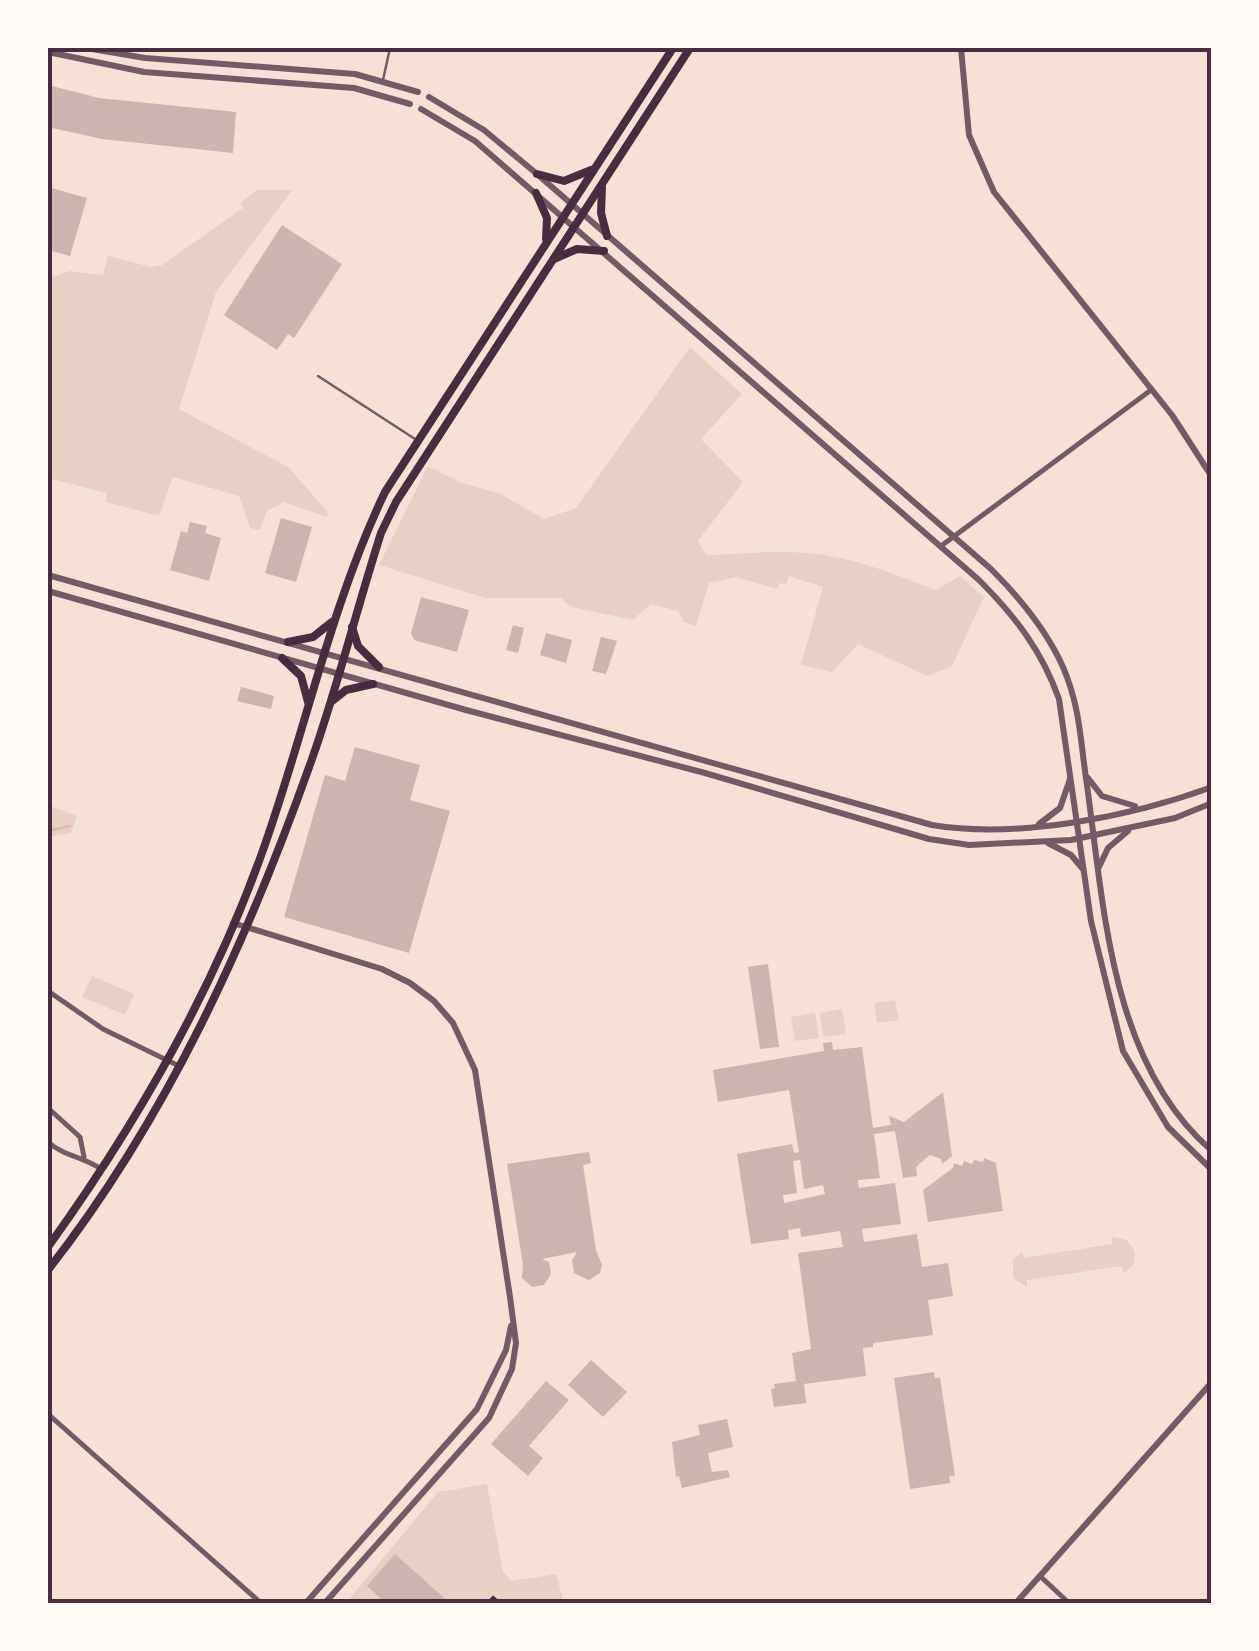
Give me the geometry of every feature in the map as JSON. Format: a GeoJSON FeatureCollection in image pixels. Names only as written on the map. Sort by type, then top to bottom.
{"type":"FeatureCollection","features":[{"type":"Feature","properties":{"kind":"main road"},"geometry":{"type":"LineString","coordinates":[[48,1247],[101,1169],[166,1060],[233,922],[271,827],[334,618],[370,524],[416,440],[673,48]]}},
{"type":"Feature","properties":{"kind":"main road"},"geometry":{"type":"LineString","coordinates":[[48,1270],[129,1154],[179,1066],[246,927],[272,866],[329,704],[382,533],[428,448],[690,48]]}},
{"type":"Feature","properties":{"kind":"main road"},"geometry":{"type":"LineString","coordinates":[[537,174],[564,181],[595,168]]}},
{"type":"Feature","properties":{"kind":"main road"},"geometry":{"type":"LineString","coordinates":[[604,179],[600,209],[607,236]]}},
{"type":"Feature","properties":{"kind":"main road"},"geometry":{"type":"LineString","coordinates":[[536,193],[548,223],[545,243]]}},
{"type":"Feature","properties":{"kind":"main road"},"geometry":{"type":"LineString","coordinates":[[550,261],[577,248],[604,250]]}},
{"type":"Feature","properties":{"kind":"main road"},"geometry":{"type":"LineString","coordinates":[[288,642],[313,637],[334,618]]}},
{"type":"Feature","properties":{"kind":"main road"},"geometry":{"type":"LineString","coordinates":[[352,624],[358,646],[378,667]]}},
{"type":"Feature","properties":{"kind":"main road"},"geometry":{"type":"LineString","coordinates":[[282,658],[302,678],[309,706]]}},
{"type":"Feature","properties":{"kind":"main road"},"geometry":{"type":"LineString","coordinates":[[329,704],[346,690],[373,684]]}},
{"type":"Feature","properties":{"kind":"street"},"geometry":{"type":"LineString","coordinates":[[86,48],[146,58],[355,74],[418,92]]}},
{"type":"Feature","properties":{"kind":"street"},"geometry":{"type":"LineString","coordinates":[[961,48],[969,135],[994,192],[1182,429],[1211,476]]}},
{"type":"Feature","properties":{"kind":"street"},"geometry":{"type":"LineString","coordinates":[[48,52],[144,72],[354,88],[410,104]]}},
{"type":"Feature","properties":{"kind":"street"},"geometry":{"type":"LineString","coordinates":[[210,78],[212,63]]}},
{"type":"Feature","properties":{"kind":"street"},"geometry":{"type":"LineString","coordinates":[[378,92],[383,80]]}},
{"type":"Feature","properties":{"kind":"street"},"geometry":{"type":"LineString","coordinates":[[429,98],[484,130],[537,174],[991,569],[1029,610],[1062,664],[1081,725],[1099,868],[1116,966],[1136,1046],[1171,1107],[1212,1151]]}},
{"type":"Feature","properties":{"kind":"street"},"geometry":{"type":"LineString","coordinates":[[421,109],[475,141],[604,250],[980,580],[1016,619],[1049,670],[1059,698],[1091,921],[1124,1051],[1168,1127],[1212,1170]]}},
{"type":"Feature","properties":{"kind":"street"},"geometry":{"type":"LineString","coordinates":[[941,546],[1151,390]]}},
{"type":"Feature","properties":{"kind":"street"},"geometry":{"type":"LineString","coordinates":[[48,575],[954,828],[1038,825],[1092,818],[1212,788]]}},
{"type":"Feature","properties":{"kind":"street"},"geometry":{"type":"LineString","coordinates":[[48,590],[929,839],[969,845],[1080,838],[1175,818],[1212,803]]}},
{"type":"Feature","properties":{"kind":"street"},"geometry":{"type":"LineString","coordinates":[[1016,619],[1029,610]]}},
{"type":"Feature","properties":{"kind":"street"},"geometry":{"type":"LineString","coordinates":[[1085,772],[1102,796],[1141,806]]}},
{"type":"Feature","properties":{"kind":"street"},"geometry":{"type":"LineString","coordinates":[[1038,825],[1064,802],[1071,776]]}},
{"type":"Feature","properties":{"kind":"street"},"geometry":{"type":"LineString","coordinates":[[836,813],[840,799]]}},
{"type":"Feature","properties":{"kind":"street"},"geometry":{"type":"LineString","coordinates":[[1099,868],[1112,843],[1132,828]]}},
{"type":"Feature","properties":{"kind":"street"},"geometry":{"type":"LineString","coordinates":[[1047,842],[1085,870]]}},
{"type":"Feature","properties":{"kind":"street"},"geometry":{"type":"LineString","coordinates":[[233,922],[382,969],[420,991],[453,1023],[475,1070],[516,1344],[512,1369],[489,1418],[324,1604]]}},
{"type":"Feature","properties":{"kind":"street"},"geometry":{"type":"LineString","coordinates":[[48,991],[102,1029],[179,1066]]}},
{"type":"Feature","properties":{"kind":"street"},"geometry":{"type":"LineString","coordinates":[[48,1108],[80,1137],[84,1157]]}},
{"type":"Feature","properties":{"kind":"street"},"geometry":{"type":"LineString","coordinates":[[48,1142],[63,1155],[84,1157],[101,1169]]}},
{"type":"Feature","properties":{"kind":"street"},"geometry":{"type":"LineString","coordinates":[[305,1604],[477,1409],[506,1350],[512,1320]]}},
{"type":"Feature","properties":{"kind":"street"},"geometry":{"type":"LineString","coordinates":[[1015,1604],[1212,1382]]}},
{"type":"Feature","properties":{"kind":"street"},"geometry":{"type":"LineString","coordinates":[[48,1414],[262,1604]]}},
{"type":"Feature","properties":{"kind":"street"},"geometry":{"type":"LineString","coordinates":[[1040,1576],[1070,1604]]}},
{"type":"Feature","properties":{"kind":"lane"},"geometry":{"type":"LineString","coordinates":[[383,80],[390,48]]}},
{"type":"Feature","properties":{"kind":"lane"},"geometry":{"type":"LineString","coordinates":[[318,376],[428,448]]}},
{"type":"Feature","properties":{"kind":"path"},"geometry":{"type":"LineString","coordinates":[[487,1604],[493,1597],[500,1604]]}},
{"type":"Feature","properties":{"kind":"shaded area"},"geometry":{"type":"Polygon","coordinates":[[[257,190],[292,190],[216,292],[179,409],[288,467],[328,512],[327,517],[284,502],[267,511],[260,530],[250,528],[239,496],[173,477],[159,516],[106,502],[107,493],[48,478],[48,278],[70,271],[103,275],[108,256],[151,267],[162,265],[243,208],[240,203],[257,190]]]}},
{"type":"Feature","properties":{"kind":"shaded area"},"geometry":{"type":"Polygon","coordinates":[[[690,347],[742,394],[701,439],[743,482],[698,541],[706,555],[825,555],[936,590],[960,576],[984,597],[952,666],[927,676],[858,644],[832,672],[801,665],[823,587],[789,576],[786,584],[780,583],[777,589],[736,577],[709,583],[696,626],[684,622],[678,611],[651,604],[633,620],[571,607],[561,598],[485,598],[379,565],[428,466],[462,483],[501,494],[544,519],[576,508],[690,347]]]}},
{"type":"Feature","properties":{"kind":"shaded area"},"geometry":{"type":"Polygon","coordinates":[[[48,805],[77,816],[71,833],[48,837],[48,805]]]}},
{"type":"Feature","properties":{"kind":"shaded area"},"geometry":{"type":"Polygon","coordinates":[[[92,976],[134,994],[125,1015],[82,997],[92,976]]]}},
{"type":"Feature","properties":{"kind":"shaded area"},"geometry":{"type":"Polygon","coordinates":[[[895,1000],[899,1020],[877,1023],[874,1003],[895,1000]]]}},
{"type":"Feature","properties":{"kind":"shaded area"},"geometry":{"type":"Polygon","coordinates":[[[842,1009],[846,1034],[823,1037],[820,1013],[842,1009]]]}},
{"type":"Feature","properties":{"kind":"shaded area"},"geometry":{"type":"Polygon","coordinates":[[[815,1013],[819,1038],[795,1041],[791,1017],[815,1013]]]}},
{"type":"Feature","properties":{"kind":"shaded area"},"geometry":{"type":"Polygon","coordinates":[[[1112,1237],[1127,1240],[1135,1252],[1134,1264],[1124,1273],[1122,1266],[1027,1280],[1027,1287],[1013,1278],[1013,1260],[1022,1252],[1024,1258],[1112,1244],[1112,1237]]]}},
{"type":"Feature","properties":{"kind":"shaded area"},"geometry":{"type":"Polygon","coordinates":[[[487,1484],[503,1572],[512,1581],[556,1574],[564,1603],[345,1604],[438,1492],[487,1484]]]}},
{"type":"Feature","properties":{"kind":"building"},"geometry":{"type":"Polygon","coordinates":[[[48,85],[99,98],[236,112],[233,153],[102,139],[48,127],[48,85]]]}},
{"type":"Feature","properties":{"kind":"building"},"geometry":{"type":"Polygon","coordinates":[[[48,187],[87,198],[70,256],[48,250],[48,187]]]}},
{"type":"Feature","properties":{"kind":"building"},"geometry":{"type":"Polygon","coordinates":[[[282,225],[342,264],[294,338],[288,334],[277,350],[224,315],[282,225]]]}},
{"type":"Feature","properties":{"kind":"building"},"geometry":{"type":"Polygon","coordinates":[[[281,518],[312,527],[296,582],[265,573],[281,518]]]}},
{"type":"Feature","properties":{"kind":"building"},"geometry":{"type":"Polygon","coordinates":[[[190,522],[207,526],[205,533],[221,538],[209,581],[170,570],[181,531],[187,533],[190,522]]]}},
{"type":"Feature","properties":{"kind":"building"},"geometry":{"type":"Polygon","coordinates":[[[421,597],[469,610],[457,652],[414,640],[411,633],[421,597]]]}},
{"type":"Feature","properties":{"kind":"building"},"geometry":{"type":"Polygon","coordinates":[[[513,625],[524,628],[518,653],[506,650],[513,625]]]}},
{"type":"Feature","properties":{"kind":"building"},"geometry":{"type":"Polygon","coordinates":[[[546,633],[572,640],[566,663],[540,655],[546,633]]]}},
{"type":"Feature","properties":{"kind":"building"},"geometry":{"type":"Polygon","coordinates":[[[601,637],[617,641],[606,674],[592,671],[601,637]]]}},
{"type":"Feature","properties":{"kind":"building"},"geometry":{"type":"Polygon","coordinates":[[[241,687],[274,696],[271,709],[237,701],[241,687]]]}},
{"type":"Feature","properties":{"kind":"building"},"geometry":{"type":"Polygon","coordinates":[[[355,747],[420,765],[410,800],[450,811],[409,953],[284,917],[325,775],[345,781],[355,747]]]}},
{"type":"Feature","properties":{"kind":"building"},"geometry":{"type":"Polygon","coordinates":[[[768,964],[779,1047],[760,1049],[748,967],[768,964]]]}},
{"type":"Feature","properties":{"kind":"building"},"geometry":{"type":"Polygon","coordinates":[[[832,1042],[833,1050],[862,1047],[873,1128],[891,1125],[889,1116],[904,1122],[943,1092],[952,1156],[942,1164],[941,1159],[930,1155],[916,1167],[917,1176],[903,1178],[895,1131],[874,1134],[880,1178],[858,1180],[859,1188],[895,1183],[901,1224],[862,1229],[864,1242],[917,1234],[922,1267],[948,1263],[953,1296],[928,1300],[933,1335],[873,1343],[873,1347],[863,1348],[866,1376],[804,1384],[806,1403],[774,1407],[774,1384],[796,1381],[792,1353],[811,1349],[798,1253],[843,1247],[840,1231],[801,1237],[800,1228],[788,1230],[789,1239],[751,1244],[737,1154],[792,1144],[794,1153],[799,1152],[789,1090],[718,1102],[713,1070],[824,1051],[823,1043],[832,1042]],[[800,1160],[793,1161],[797,1193],[783,1195],[784,1203],[825,1194],[823,1185],[804,1189],[800,1160]]]}},
{"type":"Feature","properties":{"kind":"building"},"geometry":{"type":"Polygon","coordinates":[[[589,1152],[591,1163],[583,1165],[596,1250],[602,1265],[600,1273],[589,1280],[574,1273],[572,1260],[577,1252],[542,1259],[549,1262],[551,1274],[544,1285],[532,1287],[522,1278],[507,1164],[589,1152]]]}},
{"type":"Feature","properties":{"kind":"building"},"geometry":{"type":"Polygon","coordinates":[[[984,1158],[996,1163],[1003,1211],[928,1222],[923,1190],[953,1168],[954,1163],[962,1166],[964,1161],[972,1164],[974,1160],[983,1162],[984,1158]]]}},
{"type":"Feature","properties":{"kind":"building"},"geometry":{"type":"Polygon","coordinates":[[[591,1360],[627,1392],[603,1417],[568,1385],[591,1360]]]}},
{"type":"Feature","properties":{"kind":"building"},"geometry":{"type":"Polygon","coordinates":[[[934,1372],[935,1378],[940,1378],[955,1476],[949,1476],[950,1483],[910,1489],[894,1378],[934,1372]]]}},
{"type":"Feature","properties":{"kind":"building"},"geometry":{"type":"Polygon","coordinates":[[[546,1381],[569,1400],[529,1446],[543,1458],[528,1476],[491,1444],[546,1381]]]}},
{"type":"Feature","properties":{"kind":"building"},"geometry":{"type":"Polygon","coordinates":[[[727,1419],[733,1447],[708,1453],[712,1472],[728,1470],[730,1477],[682,1488],[679,1476],[676,1477],[672,1442],[700,1435],[698,1425],[727,1419]]]}},
{"type":"Feature","properties":{"kind":"building"},"geometry":{"type":"Polygon","coordinates":[[[395,1554],[451,1604],[387,1604],[367,1586],[395,1554]]]}},
{"type":"Feature","properties":{"kind":"waterway"},"geometry":{"type":"LineString","coordinates":[[48,831],[70,826]]}}]}
